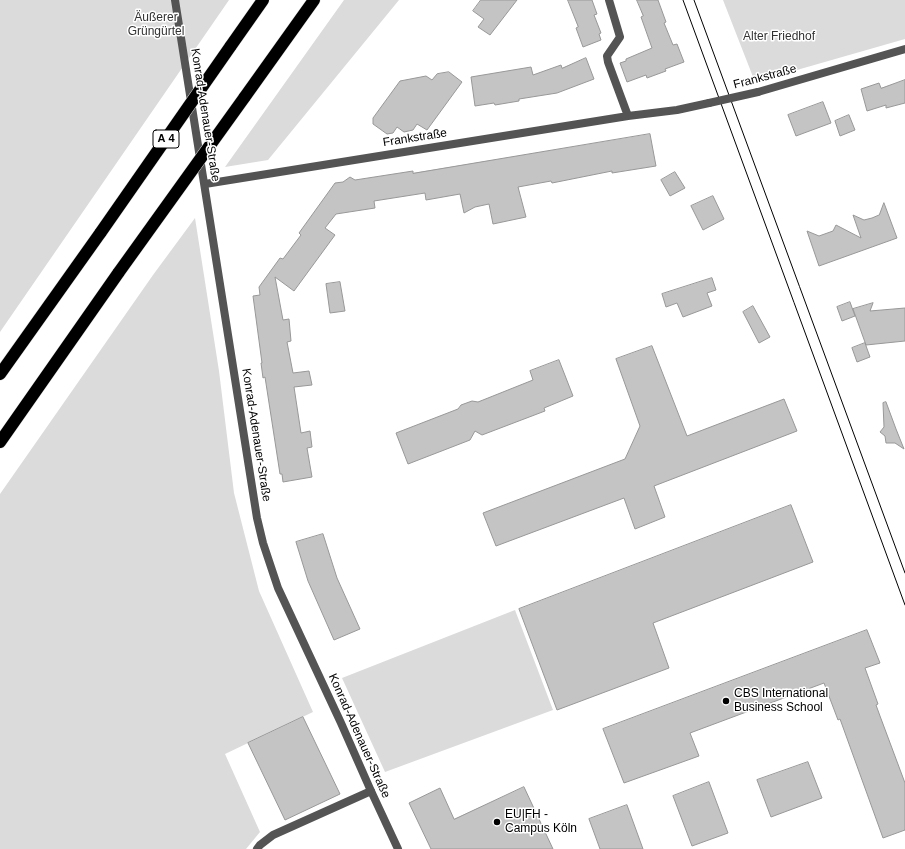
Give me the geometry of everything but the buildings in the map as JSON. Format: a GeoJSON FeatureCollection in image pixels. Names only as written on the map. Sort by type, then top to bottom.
{"type":"FeatureCollection","features":[{"type":"Feature","properties":{"kind":"highway","name":"A 4"},"geometry":{"type":"LineString","coordinates":[[0,374],[263,0]]}},
{"type":"Feature","properties":{"kind":"highway"},"geometry":{"type":"LineString","coordinates":[[0,442],[119,272],[314,0]]}},
{"type":"Feature","properties":{"kind":"street","name":"Konrad-Adenauer-Straße"},"geometry":{"type":"LineString","coordinates":[[175,0],[257,518],[263,543],[278,588],[398,849]]}},
{"type":"Feature","properties":{"kind":"street"},"geometry":{"type":"LineString","coordinates":[[609,0],[620,37],[607,56],[628,116]]}},
{"type":"Feature","properties":{"kind":"street","name":"Frankstraße"},"geometry":{"type":"LineString","coordinates":[[204,184],[709,104],[758,92],[905,49]]}},
{"type":"Feature","properties":{"kind":"street"},"geometry":{"type":"LineString","coordinates":[[257,849],[273,835],[371,792]]}},
{"type":"Feature","properties":{"kind":"green space","name":"Äußerer Grüngürtel"},"geometry":{"type":"Polygon","coordinates":[[[0,0],[229,0],[0,332],[0,0]]]}},
{"type":"Feature","properties":{"kind":"green space"},"geometry":{"type":"Polygon","coordinates":[[[344,0],[399,0],[268,160],[225,167],[344,0]]]}},
{"type":"Feature","properties":{"kind":"green space","name":"Alter Friedhof"},"geometry":{"type":"Polygon","coordinates":[[[723,0],[905,0],[905,39],[755,82],[723,0]]]}},
{"type":"Feature","properties":{"kind":"green space"},"geometry":{"type":"Polygon","coordinates":[[[195,218],[219,371],[234,493],[259,591],[313,712],[225,754],[260,832],[246,849],[0,849],[0,494],[153,275],[195,218]]]}},
{"type":"Feature","properties":{"kind":"green space"},"geometry":{"type":"Polygon","coordinates":[[[515,610],[553,710],[385,772],[342,678],[515,610]]]}},
{"type":"Feature","properties":{"kind":"tram line"},"geometry":{"type":"LineString","coordinates":[[683,0],[905,605]]}},
{"type":"Feature","properties":{"kind":"tram line"},"geometry":{"type":"LineString","coordinates":[[694,0],[905,573]]}},
{"type":"Feature","properties":{"kind":"place","name":"CBS International Business School"},"geometry":{"type":"Point","coordinates":[726,701]}},
{"type":"Feature","properties":{"kind":"place","name":"EU|FH - Campus Köln"},"geometry":{"type":"Point","coordinates":[497,822]}}]}
